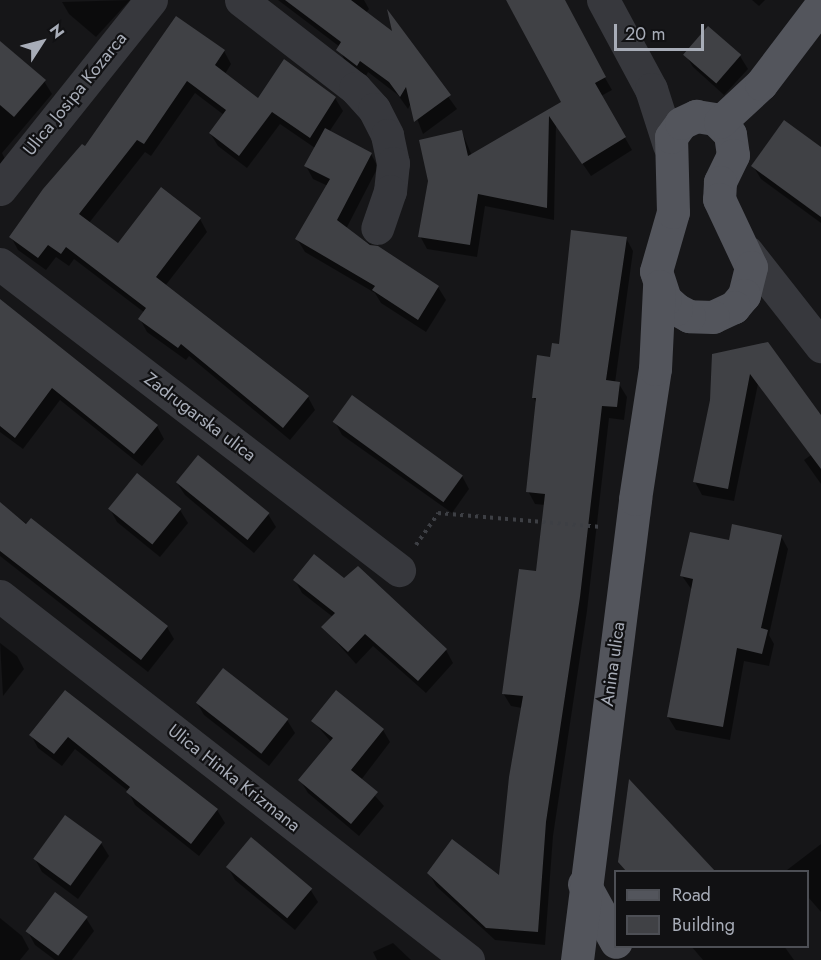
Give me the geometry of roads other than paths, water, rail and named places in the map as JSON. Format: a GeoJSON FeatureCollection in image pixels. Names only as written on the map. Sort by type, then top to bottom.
{"type":"FeatureCollection","features":[{"type":"Feature","properties":{"kind":"main road"},"geometry":{"type":"LineString","coordinates":[[659,286],[676,309],[701,318],[713,317],[734,307],[749,282],[747,252],[725,217],[719,199],[717,128],[761,84],[821,5]]}},
{"type":"Feature","properties":{"kind":"main road"},"geometry":{"type":"LineString","coordinates":[[669,146],[681,123],[717,128]]}},
{"type":"Feature","properties":{"kind":"main road","name":"Anina ulica"},"geometry":{"type":"LineString","coordinates":[[577,960],[584,884],[655,369],[659,286],[656,271],[673,212],[675,183],[669,146]]}},
{"type":"Feature","properties":{"kind":"main road"},"geometry":{"type":"LineString","coordinates":[[655,369],[701,318]]}},
{"type":"Feature","properties":{"kind":"main road"},"geometry":{"type":"LineString","coordinates":[[584,884],[614,940]]}},
{"type":"Feature","properties":{"kind":"main road"},"geometry":{"type":"LineString","coordinates":[[621,948],[632,960]]}},
{"type":"Feature","properties":{"kind":"street","name":"Ulica Josipa Kozarca"},"geometry":{"type":"LineString","coordinates":[[0,189],[151,0]]}},
{"type":"Feature","properties":{"kind":"street"},"geometry":{"type":"LineString","coordinates":[[240,0],[355,88],[374,109],[387,135],[393,163],[390,191],[377,228]]}},
{"type":"Feature","properties":{"kind":"street"},"geometry":{"type":"LineString","coordinates":[[603,0],[651,89],[669,146]]}},
{"type":"Feature","properties":{"kind":"street"},"geometry":{"type":"LineString","coordinates":[[651,89],[717,128]]}},
{"type":"Feature","properties":{"kind":"street"},"geometry":{"type":"LineString","coordinates":[[747,252],[821,346]]}},
{"type":"Feature","properties":{"kind":"street","name":"Zadrugarska ulica"},"geometry":{"type":"LineString","coordinates":[[0,264],[399,570]]}},
{"type":"Feature","properties":{"kind":"street"},"geometry":{"type":"LineString","coordinates":[[734,307],[767,306],[796,314]]}},
{"type":"Feature","properties":{"kind":"street","name":"Ulica Hinka Krizmana"},"geometry":{"type":"LineString","coordinates":[[0,596],[468,960]]}}]}
